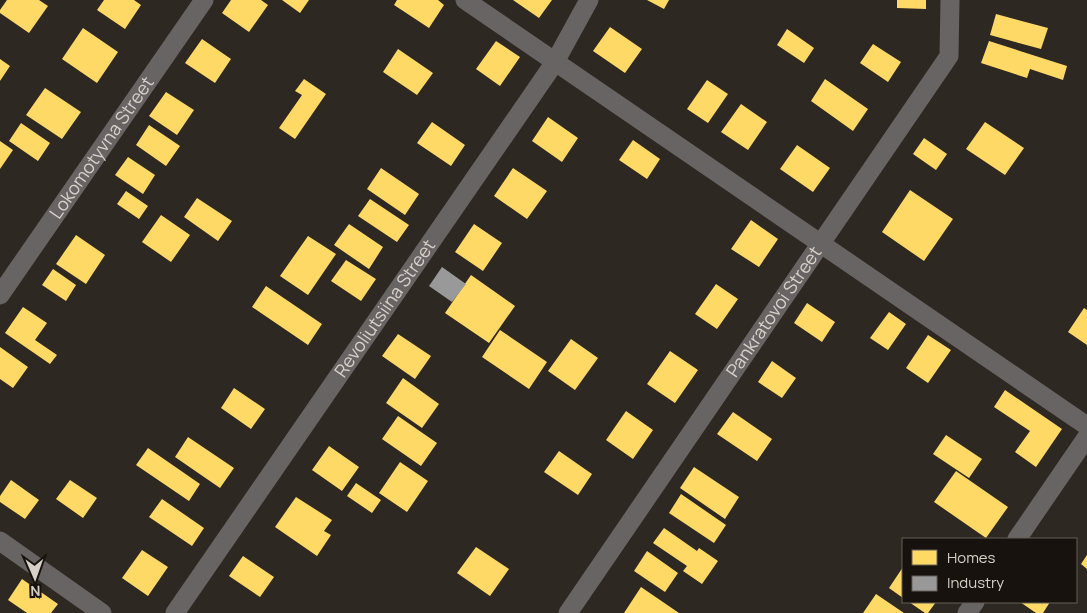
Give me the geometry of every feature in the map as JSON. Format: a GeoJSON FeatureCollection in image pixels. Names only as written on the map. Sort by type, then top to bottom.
{"type":"FeatureCollection","features":[{"type":"Feature","properties":{"kind":"street","name":"Lokomotyvna Street"},"geometry":{"type":"LineString","coordinates":[[0,295],[204,0]]}},
{"type":"Feature","properties":{"kind":"street"},"geometry":{"type":"LineString","coordinates":[[465,0],[1087,426]]}},
{"type":"Feature","properties":{"kind":"street","name":"Revoliutsiina Street"},"geometry":{"type":"LineString","coordinates":[[175,613],[555,62],[588,0]]}},
{"type":"Feature","properties":{"kind":"street","name":"Pankratovoi Street"},"geometry":{"type":"LineString","coordinates":[[568,613],[949,56],[950,0]]}},
{"type":"Feature","properties":{"kind":"street"},"geometry":{"type":"LineString","coordinates":[[1018,538],[1087,437]]}},
{"type":"Feature","properties":{"kind":"street"},"geometry":{"type":"LineString","coordinates":[[0,541],[102,613]]}},
{"type":"Feature","properties":{"kind":"building: Homes"},"geometry":{"type":"Polygon","coordinates":[[[7,0],[39,0],[48,6],[29,33],[0,13],[7,0]]]}},
{"type":"Feature","properties":{"kind":"building: Homes"},"geometry":{"type":"Polygon","coordinates":[[[104,0],[134,0],[141,5],[125,29],[97,10],[104,0]]]}},
{"type":"Feature","properties":{"kind":"building: Homes"},"geometry":{"type":"Polygon","coordinates":[[[231,0],[261,0],[268,5],[249,32],[222,13],[231,0]]]}},
{"type":"Feature","properties":{"kind":"building: Homes"},"geometry":{"type":"Polygon","coordinates":[[[282,0],[309,0],[300,13],[282,0]]]}},
{"type":"Feature","properties":{"kind":"building: Homes"},"geometry":{"type":"Polygon","coordinates":[[[397,0],[438,0],[444,5],[429,28],[394,5],[397,0]]]}},
{"type":"Feature","properties":{"kind":"building: Homes"},"geometry":{"type":"Polygon","coordinates":[[[513,0],[552,0],[539,18],[513,0]]]}},
{"type":"Feature","properties":{"kind":"building: Homes"},"geometry":{"type":"Polygon","coordinates":[[[647,0],[669,0],[664,9],[647,0]]]}},
{"type":"Feature","properties":{"kind":"building: Homes"},"geometry":{"type":"Polygon","coordinates":[[[897,0],[926,0],[926,9],[897,8],[897,0]]]}},
{"type":"Feature","properties":{"kind":"building: Homes"},"geometry":{"type":"Polygon","coordinates":[[[996,14],[1048,28],[1041,49],[990,35],[996,14]]]}},
{"type":"Feature","properties":{"kind":"building: Homes"},"geometry":{"type":"Polygon","coordinates":[[[610,27],[642,49],[625,73],[593,51],[610,27]]]}},
{"type":"Feature","properties":{"kind":"building: Homes"},"geometry":{"type":"Polygon","coordinates":[[[83,28],[118,52],[97,83],[62,59],[83,28]]]}},
{"type":"Feature","properties":{"kind":"building: Homes"},"geometry":{"type":"Polygon","coordinates":[[[787,29],[814,48],[804,63],[777,45],[787,29]]]}},
{"type":"Feature","properties":{"kind":"building: Homes"},"geometry":{"type":"Polygon","coordinates":[[[202,39],[231,59],[215,83],[185,63],[202,39]]]}},
{"type":"Feature","properties":{"kind":"building: Homes"},"geometry":{"type":"Polygon","coordinates":[[[496,41],[520,57],[500,86],[476,69],[496,41]]]}},
{"type":"Feature","properties":{"kind":"building: Homes"},"geometry":{"type":"Polygon","coordinates":[[[989,41],[1067,66],[1063,80],[1030,69],[1027,78],[981,63],[989,41]]]}},
{"type":"Feature","properties":{"kind":"building: Homes"},"geometry":{"type":"Polygon","coordinates":[[[873,44],[901,62],[888,82],[860,63],[873,44]]]}},
{"type":"Feature","properties":{"kind":"building: Homes"},"geometry":{"type":"Polygon","coordinates":[[[398,49],[433,73],[417,95],[383,72],[398,49]]]}},
{"type":"Feature","properties":{"kind":"building: Homes"},"geometry":{"type":"Polygon","coordinates":[[[0,59],[10,66],[0,81],[0,59]]]}},
{"type":"Feature","properties":{"kind":"building: Homes"},"geometry":{"type":"Polygon","coordinates":[[[304,79],[326,94],[295,139],[279,128],[302,95],[295,91],[304,79]]]}},
{"type":"Feature","properties":{"kind":"building: Homes"},"geometry":{"type":"Polygon","coordinates":[[[825,79],[868,109],[853,131],[811,101],[825,79]]]}},
{"type":"Feature","properties":{"kind":"building: Homes"},"geometry":{"type":"Polygon","coordinates":[[[707,80],[728,94],[708,123],[687,109],[707,80]]]}},
{"type":"Feature","properties":{"kind":"building: Homes"},"geometry":{"type":"Polygon","coordinates":[[[45,88],[81,112],[62,139],[26,115],[45,88]]]}},
{"type":"Feature","properties":{"kind":"building: Homes"},"geometry":{"type":"Polygon","coordinates":[[[166,92],[194,110],[177,135],[149,116],[166,92]]]}},
{"type":"Feature","properties":{"kind":"building: Homes"},"geometry":{"type":"Polygon","coordinates":[[[741,104],[767,122],[748,150],[721,132],[741,104]]]}},
{"type":"Feature","properties":{"kind":"building: Homes"},"geometry":{"type":"Polygon","coordinates":[[[548,117],[578,138],[562,162],[532,141],[548,117]]]}},
{"type":"Feature","properties":{"kind":"building: Homes"},"geometry":{"type":"Polygon","coordinates":[[[432,122],[465,145],[451,166],[417,143],[432,122]]]}},
{"type":"Feature","properties":{"kind":"building: Homes"},"geometry":{"type":"Polygon","coordinates":[[[985,122],[1024,148],[1005,175],[966,149],[985,122]]]}},
{"type":"Feature","properties":{"kind":"building: Homes"},"geometry":{"type":"Polygon","coordinates":[[[21,123],[50,143],[38,161],[9,141],[21,123]]]}},
{"type":"Feature","properties":{"kind":"building: Homes"},"geometry":{"type":"Polygon","coordinates":[[[149,125],[180,146],[166,166],[136,145],[149,125]]]}},
{"type":"Feature","properties":{"kind":"building: Homes"},"geometry":{"type":"Polygon","coordinates":[[[924,138],[947,154],[936,170],[913,154],[924,138]]]}},
{"type":"Feature","properties":{"kind":"building: Homes"},"geometry":{"type":"Polygon","coordinates":[[[633,140],[660,159],[647,179],[619,160],[633,140]]]}},
{"type":"Feature","properties":{"kind":"building: Homes"},"geometry":{"type":"Polygon","coordinates":[[[0,141],[13,150],[0,169],[0,141]]]}},
{"type":"Feature","properties":{"kind":"building: Homes"},"geometry":{"type":"Polygon","coordinates":[[[797,145],[830,168],[813,192],[780,169],[797,145]]]}},
{"type":"Feature","properties":{"kind":"building: Homes"},"geometry":{"type":"Polygon","coordinates":[[[128,157],[155,175],[143,194],[115,175],[128,157]]]}},
{"type":"Feature","properties":{"kind":"building: Homes"},"geometry":{"type":"Polygon","coordinates":[[[381,168],[419,194],[405,215],[367,189],[381,168]]]}},
{"type":"Feature","properties":{"kind":"building: Homes"},"geometry":{"type":"Polygon","coordinates":[[[513,168],[547,191],[527,219],[494,196],[513,168]]]}},
{"type":"Feature","properties":{"kind":"building: Homes"},"geometry":{"type":"Polygon","coordinates":[[[910,190],[953,219],[924,261],[882,232],[910,190]]]}},
{"type":"Feature","properties":{"kind":"building: Homes"},"geometry":{"type":"Polygon","coordinates":[[[126,191],[148,206],[139,219],[117,204],[126,191]]]}},
{"type":"Feature","properties":{"kind":"building: Homes"},"geometry":{"type":"Polygon","coordinates":[[[197,198],[232,221],[218,241],[184,217],[197,198]]]}},
{"type":"Feature","properties":{"kind":"building: Homes"},"geometry":{"type":"Polygon","coordinates":[[[370,199],[409,225],[397,242],[358,216],[370,199]]]}},
{"type":"Feature","properties":{"kind":"building: Homes"},"geometry":{"type":"Polygon","coordinates":[[[161,215],[190,235],[171,262],[142,242],[161,215]]]}},
{"type":"Feature","properties":{"kind":"building: Homes"},"geometry":{"type":"Polygon","coordinates":[[[751,220],[778,239],[759,267],[731,249],[751,220]]]}},
{"type":"Feature","properties":{"kind":"building: Homes"},"geometry":{"type":"Polygon","coordinates":[[[349,224],[383,247],[369,269],[334,245],[349,224]]]}},
{"type":"Feature","properties":{"kind":"building: Homes"},"geometry":{"type":"Polygon","coordinates":[[[474,224],[502,243],[483,271],[455,252],[474,224]]]}},
{"type":"Feature","properties":{"kind":"building: Homes"},"geometry":{"type":"Polygon","coordinates":[[[76,235],[105,255],[86,284],[56,264],[76,235]]]}},
{"type":"Feature","properties":{"kind":"building: Homes"},"geometry":{"type":"Polygon","coordinates":[[[308,236],[336,254],[308,295],[280,276],[308,236]]]}},
{"type":"Feature","properties":{"kind":"building: Homes"},"geometry":{"type":"Polygon","coordinates":[[[346,260],[376,279],[361,301],[331,281],[346,260]]]}},
{"type":"Feature","properties":{"kind":"building: Homes"},"geometry":{"type":"Polygon","coordinates":[[[53,269],[76,285],[66,301],[42,285],[53,269]]]}},
{"type":"Feature","properties":{"kind":"building: Homes"},"geometry":{"type":"Polygon","coordinates":[[[471,275],[515,306],[489,343],[445,313],[471,275]]]}},
{"type":"Feature","properties":{"kind":"building: Homes"},"geometry":{"type":"Polygon","coordinates":[[[716,284],[738,299],[717,329],[695,314],[716,284]]]}},
{"type":"Feature","properties":{"kind":"building: Homes"},"geometry":{"type":"Polygon","coordinates":[[[266,286],[322,324],[308,345],[252,307],[266,286]]]}},
{"type":"Feature","properties":{"kind":"building: Homes"},"geometry":{"type":"Polygon","coordinates":[[[807,303],[835,322],[822,342],[794,323],[807,303]]]}},
{"type":"Feature","properties":{"kind":"building: Homes"},"geometry":{"type":"Polygon","coordinates":[[[23,307],[47,323],[35,340],[57,355],[50,364],[5,333],[23,307]]]}},
{"type":"Feature","properties":{"kind":"building: Homes"},"geometry":{"type":"Polygon","coordinates":[[[1084,308],[1087,310],[1087,345],[1068,332],[1084,308]]]}},
{"type":"Feature","properties":{"kind":"building: Homes"},"geometry":{"type":"Polygon","coordinates":[[[889,312],[906,324],[888,350],[870,338],[889,312]]]}},
{"type":"Feature","properties":{"kind":"building: Homes"},"geometry":{"type":"Polygon","coordinates":[[[500,330],[547,362],[529,389],[482,357],[500,330]]]}},
{"type":"Feature","properties":{"kind":"building: Homes"},"geometry":{"type":"Polygon","coordinates":[[[398,334],[431,356],[415,379],[382,356],[398,334]]]}},
{"type":"Feature","properties":{"kind":"building: Homes"},"geometry":{"type":"Polygon","coordinates":[[[928,335],[951,350],[928,383],[906,368],[928,335]]]}},
{"type":"Feature","properties":{"kind":"building: Homes"},"geometry":{"type":"Polygon","coordinates":[[[571,339],[598,358],[575,390],[548,371],[571,339]]]}},
{"type":"Feature","properties":{"kind":"building: Homes"},"geometry":{"type":"Polygon","coordinates":[[[0,347],[28,367],[13,388],[0,379],[0,347]]]}},
{"type":"Feature","properties":{"kind":"building: Homes"},"geometry":{"type":"Polygon","coordinates":[[[670,351],[698,370],[675,403],[647,384],[670,351]]]}},
{"type":"Feature","properties":{"kind":"building: Homes"},"geometry":{"type":"Polygon","coordinates":[[[772,361],[796,378],[782,398],[758,382],[772,361]]]}},
{"type":"Feature","properties":{"kind":"building: Homes"},"geometry":{"type":"Polygon","coordinates":[[[403,378],[439,404],[422,428],[386,403],[403,378]]]}},
{"type":"Feature","properties":{"kind":"building: Homes"},"geometry":{"type":"Polygon","coordinates":[[[234,388],[265,409],[251,429],[221,408],[234,388]]]}},
{"type":"Feature","properties":{"kind":"building: Homes"},"geometry":{"type":"Polygon","coordinates":[[[1005,390],[1062,429],[1036,467],[1015,452],[1030,431],[994,407],[1005,390]]]}},
{"type":"Feature","properties":{"kind":"building: Homes"},"geometry":{"type":"Polygon","coordinates":[[[626,411],[653,430],[633,459],[606,440],[626,411]]]}},
{"type":"Feature","properties":{"kind":"building: Homes"},"geometry":{"type":"Polygon","coordinates":[[[733,412],[772,439],[757,461],[717,434],[733,412]]]}},
{"type":"Feature","properties":{"kind":"building: Homes"},"geometry":{"type":"Polygon","coordinates":[[[398,416],[437,443],[421,466],[382,439],[398,416]]]}},
{"type":"Feature","properties":{"kind":"building: Homes"},"geometry":{"type":"Polygon","coordinates":[[[946,435],[982,459],[969,478],[933,454],[946,435]]]}},
{"type":"Feature","properties":{"kind":"building: Homes"},"geometry":{"type":"Polygon","coordinates":[[[188,437],[234,468],[220,488],[175,457],[188,437]]]}},
{"type":"Feature","properties":{"kind":"building: Homes"},"geometry":{"type":"Polygon","coordinates":[[[329,446],[359,467],[342,491],[312,470],[329,446]]]}},
{"type":"Feature","properties":{"kind":"building: Homes"},"geometry":{"type":"Polygon","coordinates":[[[148,448],[200,484],[189,501],[136,465],[148,448]]]}},
{"type":"Feature","properties":{"kind":"building: Homes"},"geometry":{"type":"Polygon","coordinates":[[[559,451],[592,474],[578,495],[544,472],[559,451]]]}},
{"type":"Feature","properties":{"kind":"building: Homes"},"geometry":{"type":"Polygon","coordinates":[[[400,462],[428,481],[407,512],[379,493],[400,462]]]}},
{"type":"Feature","properties":{"kind":"building: Homes"},"geometry":{"type":"Polygon","coordinates":[[[694,467],[739,497],[725,519],[680,488],[694,467]]]}},
{"type":"Feature","properties":{"kind":"building: Homes"},"geometry":{"type":"Polygon","coordinates":[[[956,471],[1008,507],[986,538],[934,502],[956,471]]]}},
{"type":"Feature","properties":{"kind":"building: Homes"},"geometry":{"type":"Polygon","coordinates":[[[11,480],[39,500],[25,519],[0,502],[0,496],[11,480]]]}},
{"type":"Feature","properties":{"kind":"building: Homes"},"geometry":{"type":"Polygon","coordinates":[[[70,480],[97,498],[83,518],[56,499],[70,480]]]}},
{"type":"Feature","properties":{"kind":"building: Homes"},"geometry":{"type":"Polygon","coordinates":[[[356,483],[381,500],[372,513],[347,496],[356,483]]]}},
{"type":"Feature","properties":{"kind":"building: Homes"},"geometry":{"type":"Polygon","coordinates":[[[681,494],[726,525],[714,543],[669,513],[681,494]]]}},
{"type":"Feature","properties":{"kind":"building: Homes"},"geometry":{"type":"Polygon","coordinates":[[[296,497],[332,520],[324,531],[331,535],[317,556],[275,527],[296,497]]]}},
{"type":"Feature","properties":{"kind":"building: Homes"},"geometry":{"type":"Polygon","coordinates":[[[162,499],[204,528],[192,546],[149,517],[162,499]]]}},
{"type":"Feature","properties":{"kind":"building: Homes"},"geometry":{"type":"Polygon","coordinates":[[[664,528],[697,551],[699,548],[718,561],[702,584],[683,571],[687,566],[653,543],[664,528]]]}},
{"type":"Feature","properties":{"kind":"building: Homes"},"geometry":{"type":"Polygon","coordinates":[[[476,547],[509,569],[490,596],[457,573],[476,547]]]}},
{"type":"Feature","properties":{"kind":"building: Homes"},"geometry":{"type":"Polygon","coordinates":[[[142,550],[168,567],[148,596],[122,578],[142,550]]]}},
{"type":"Feature","properties":{"kind":"building: Homes"},"geometry":{"type":"Polygon","coordinates":[[[647,551],[678,573],[665,592],[634,571],[647,551]]]}},
{"type":"Feature","properties":{"kind":"building: Homes"},"geometry":{"type":"Polygon","coordinates":[[[1087,555],[1087,569],[1081,564],[1087,555]]]}},
{"type":"Feature","properties":{"kind":"building: Homes"},"geometry":{"type":"Polygon","coordinates":[[[243,556],[274,577],[260,597],[229,576],[243,556]]]}},
{"type":"Feature","properties":{"kind":"building: Homes"},"geometry":{"type":"Polygon","coordinates":[[[902,568],[902,597],[889,588],[902,568]]]}},
{"type":"Feature","properties":{"kind":"building: Homes"},"geometry":{"type":"Polygon","coordinates":[[[22,579],[58,604],[51,613],[27,613],[8,600],[22,579]]]}},
{"type":"Feature","properties":{"kind":"building: Homes"},"geometry":{"type":"Polygon","coordinates":[[[641,587],[679,613],[624,613],[641,587]]]}},
{"type":"Feature","properties":{"kind":"building: Homes"},"geometry":{"type":"Polygon","coordinates":[[[876,594],[904,613],[863,613],[876,594]]]}},
{"type":"Feature","properties":{"kind":"building: Homes"},"geometry":{"type":"Polygon","coordinates":[[[910,603],[935,603],[928,613],[910,603]]]}},
{"type":"Feature","properties":{"kind":"building: Homes"},"geometry":{"type":"Polygon","coordinates":[[[1021,603],[1049,603],[1043,613],[1036,613],[1021,603]]]}},
{"type":"Feature","properties":{"kind":"building: Industry"},"geometry":{"type":"Polygon","coordinates":[[[442,267],[466,284],[452,302],[429,286],[442,267]]]}}]}
